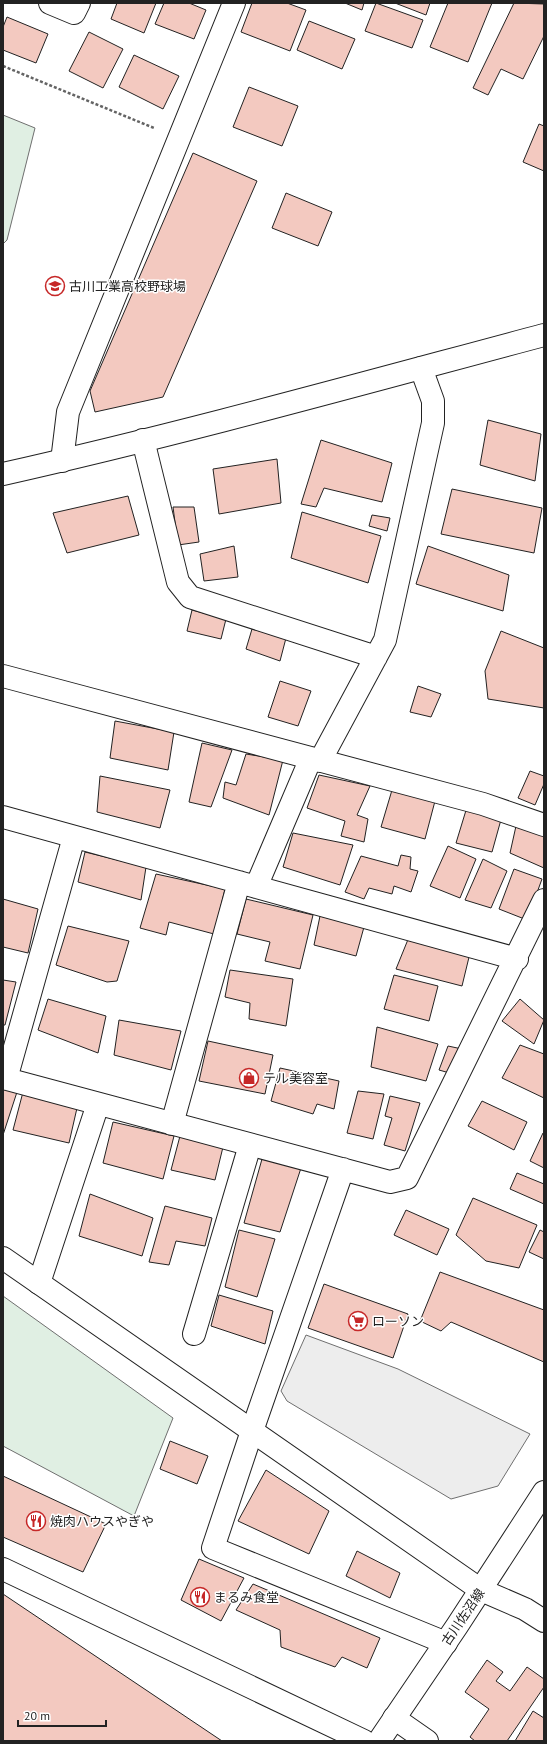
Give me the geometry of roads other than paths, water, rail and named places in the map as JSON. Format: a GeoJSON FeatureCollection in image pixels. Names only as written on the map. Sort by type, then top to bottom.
{"type":"FeatureCollection","features":[{"type":"Feature","properties":{"kind":"street"},"geometry":{"type":"LineString","coordinates":[[50,3],[74,13],[78,3]]}},
{"type":"Feature","properties":{"kind":"street"},"geometry":{"type":"LineString","coordinates":[[62,461],[68,412],[234,3]]}},
{"type":"Feature","properties":{"kind":"street"},"geometry":{"type":"LineString","coordinates":[[3,474],[62,461],[544,336]]}},
{"type":"Feature","properties":{"kind":"street"},"geometry":{"type":"LineString","coordinates":[[172,1124],[247,884],[315,760],[385,640],[433,423],[433,401],[421,368]]}},
{"type":"Feature","properties":{"kind":"street"},"geometry":{"type":"LineString","coordinates":[[144,440],[178,582],[190,597],[376,657]]}},
{"type":"Feature","properties":{"kind":"street"},"geometry":{"type":"LineString","coordinates":[[3,676],[483,804],[544,825]]}},
{"type":"Feature","properties":{"kind":"street"},"geometry":{"type":"LineString","coordinates":[[3,817],[517,958]]}},
{"type":"Feature","properties":{"kind":"street"},"geometry":{"type":"LineString","coordinates":[[74,837],[5,1079],[390,1182],[407,1178],[517,958],[544,900]]}},
{"type":"Feature","properties":{"kind":"street"},"geometry":{"type":"LineString","coordinates":[[40,1283],[98,1104]]}},
{"type":"Feature","properties":{"kind":"street"},"geometry":{"type":"LineString","coordinates":[[194,1334],[250,1145]]}},
{"type":"Feature","properties":{"kind":"street"},"geometry":{"type":"LineString","coordinates":[[343,1169],[252,1430],[213,1548],[446,1643]]}},
{"type":"Feature","properties":{"kind":"street"},"geometry":{"type":"LineString","coordinates":[[3,1258],[481,1590],[525,1609],[544,1621]]}},
{"type":"Feature","properties":{"kind":"street","name":"古川佐沼線"},"geometry":{"type":"LineString","coordinates":[[379,1741],[446,1643],[544,1492]]}},
{"type":"Feature","properties":{"kind":"street"},"geometry":{"type":"LineString","coordinates":[[3,1569],[364,1741]]}},
{"type":"Feature","properties":{"kind":"street"},"geometry":{"type":"LineString","coordinates":[[394,1718],[427,1741]]}},
{"type":"Feature","properties":{"kind":"place","name":"古川工業高校野球場"},"geometry":{"type":"Point","coordinates":[55,286]}},
{"type":"Feature","properties":{"kind":"place","name":"テル美容室"},"geometry":{"type":"Point","coordinates":[249,1078]}},
{"type":"Feature","properties":{"kind":"place","name":"ローソン"},"geometry":{"type":"Point","coordinates":[358,1321]}},
{"type":"Feature","properties":{"kind":"place","name":"焼肉ハウスやぎや"},"geometry":{"type":"Point","coordinates":[36,1521]}},
{"type":"Feature","properties":{"kind":"place","name":"まるみ食堂"},"geometry":{"type":"Point","coordinates":[200,1597]}}]}
